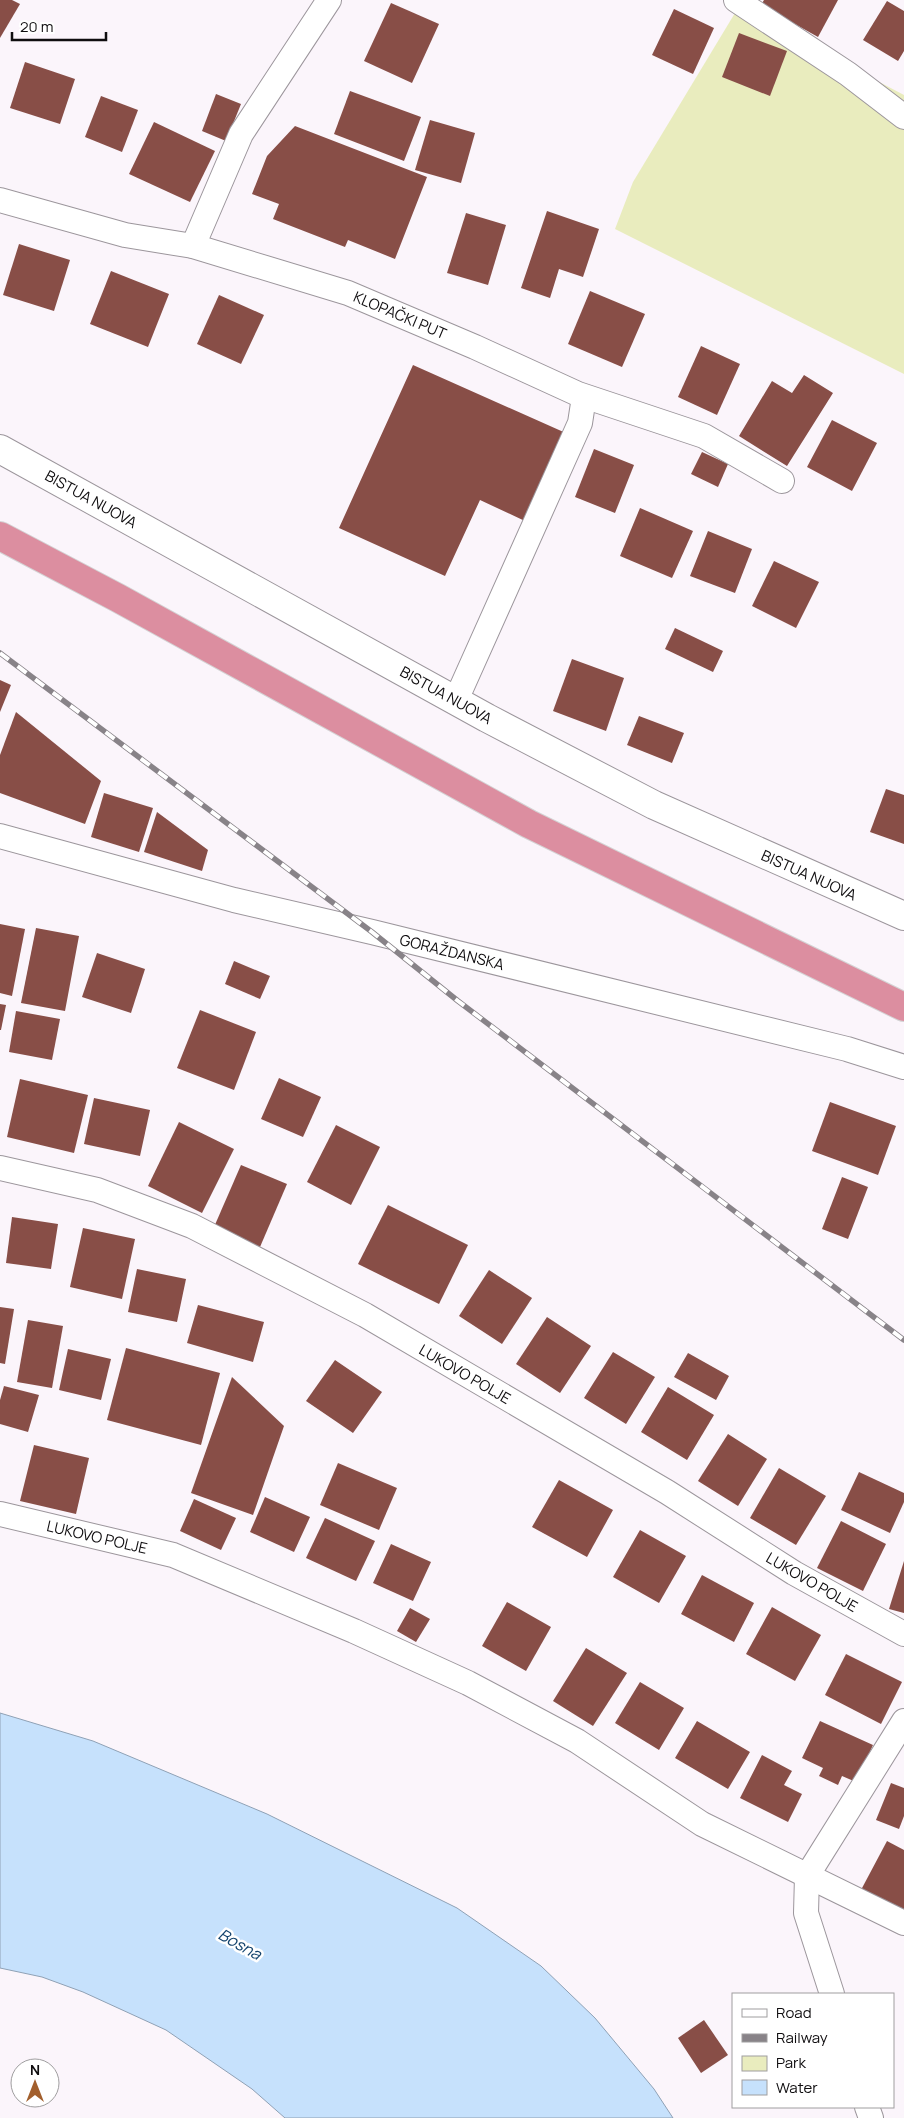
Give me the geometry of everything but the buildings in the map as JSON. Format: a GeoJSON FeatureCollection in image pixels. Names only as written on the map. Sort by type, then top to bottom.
{"type":"FeatureCollection","features":[{"type":"Feature","properties":{"kind":"highway"},"geometry":{"type":"LineString","coordinates":[[0,536],[126,602],[529,824],[904,1007]]}},
{"type":"Feature","properties":{"kind":"street"},"geometry":{"type":"LineString","coordinates":[[193,246],[241,134],[329,0]]}},
{"type":"Feature","properties":{"kind":"street"},"geometry":{"type":"LineString","coordinates":[[736,0],[848,74],[904,117]]}},
{"type":"Feature","properties":{"kind":"street","name":"KLOPAČKI PUT"},"geometry":{"type":"LineString","coordinates":[[0,200],[124,235],[193,246],[348,293],[584,396],[704,436],[782,481]]}},
{"type":"Feature","properties":{"kind":"street"},"geometry":{"type":"LineString","coordinates":[[456,700],[580,423],[584,396]]}},
{"type":"Feature","properties":{"kind":"street","name":"BISTUA NUOVA"},"geometry":{"type":"LineString","coordinates":[[0,449],[456,700],[654,806],[904,916]]}},
{"type":"Feature","properties":{"kind":"street","name":"GORAŽDANSKA"},"geometry":{"type":"LineString","coordinates":[[0,836],[234,900],[847,1049],[904,1067]]}},
{"type":"Feature","properties":{"kind":"street","name":"LUKOVO POLJE"},"geometry":{"type":"LineString","coordinates":[[0,1168],[97,1190],[200,1230],[365,1315],[667,1492],[794,1573],[904,1634]]}},
{"type":"Feature","properties":{"kind":"street","name":"LUKOVO POLJE"},"geometry":{"type":"LineString","coordinates":[[0,1514],[173,1555],[362,1635],[468,1683],[577,1741],[702,1824],[904,1923]]}},
{"type":"Feature","properties":{"kind":"street"},"geometry":{"type":"LineString","coordinates":[[832,1993],[806,1912],[807,1876],[904,1721]]}},
{"type":"Feature","properties":{"kind":"green space"},"geometry":{"type":"Polygon","coordinates":[[[738,8],[904,95],[904,374],[615,229],[633,182],[738,8]]]}},
{"type":"Feature","properties":{"kind":"water","name":"Bosna"},"geometry":{"type":"Polygon","coordinates":[[[0,1713],[93,1741],[267,1814],[457,1908],[541,1966],[595,2018],[654,2089],[673,2118],[285,2118],[252,2089],[166,2030],[83,1992],[42,1977],[0,1968],[0,1713]]]}},
{"type":"Feature","properties":{"kind":"railway"},"geometry":{"type":"LineString","coordinates":[[0,653],[372,932],[458,1001],[904,1340]]}}]}
